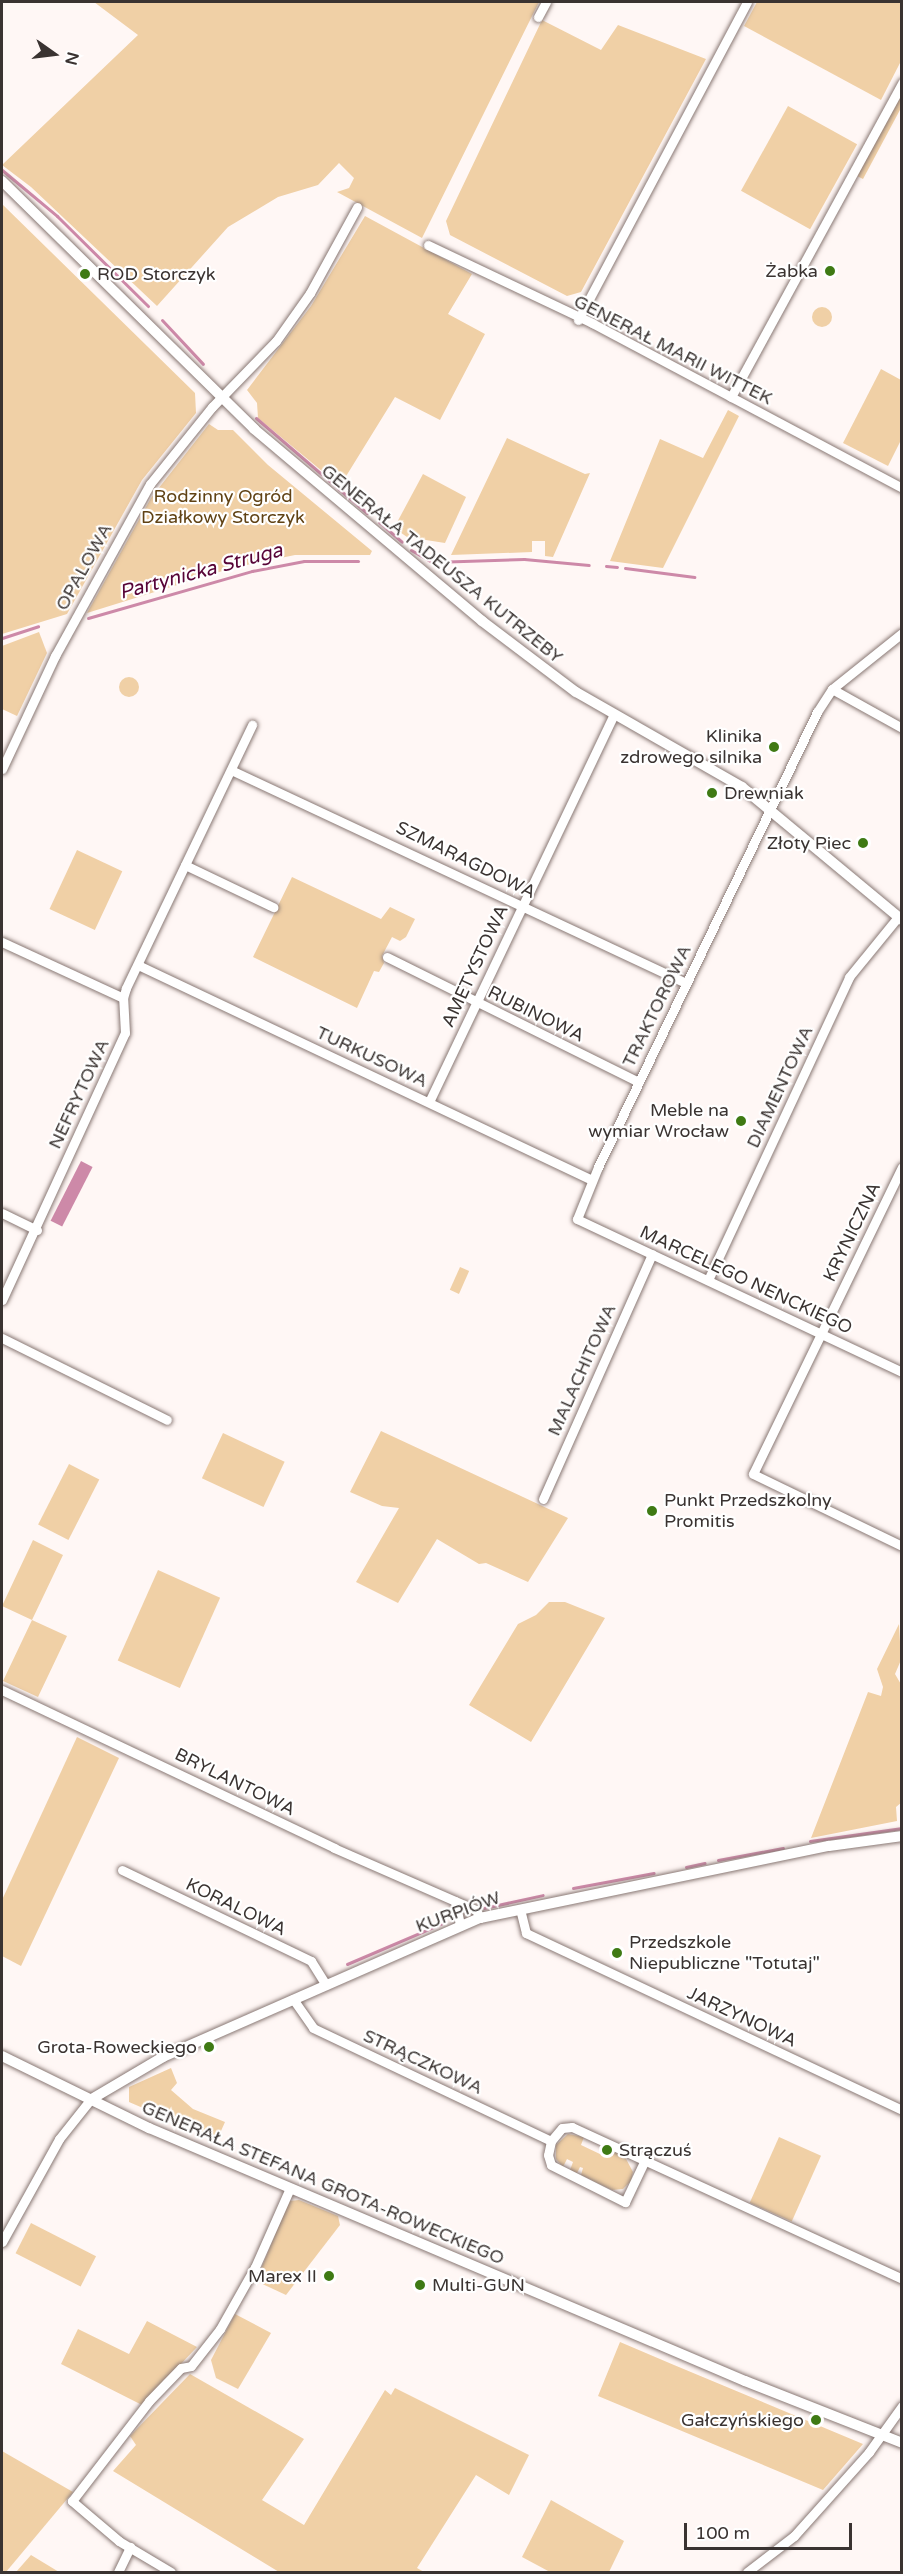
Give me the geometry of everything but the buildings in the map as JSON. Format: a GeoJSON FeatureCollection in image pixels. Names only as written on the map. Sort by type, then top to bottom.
{"type":"FeatureCollection","features":[{"type":"Feature","properties":{"kind":"street"},"geometry":{"type":"LineString","coordinates":[[538,17],[546,2]]}},
{"type":"Feature","properties":{"kind":"street"},"geometry":{"type":"LineString","coordinates":[[578,320],[747,2]]}},
{"type":"Feature","properties":{"kind":"street"},"geometry":{"type":"LineString","coordinates":[[732,397],[902,83]]}},
{"type":"Feature","properties":{"kind":"street","name":"GENERAŁA TADEUSZA KUTRZEBY"},"geometry":{"type":"LineString","coordinates":[[2,181],[222,397],[302,471],[482,621],[538,665],[614,715],[701,761],[771,809],[900,919]]}},
{"type":"Feature","properties":{"kind":"street","name":"OPALOWA"},"geometry":{"type":"LineString","coordinates":[[2,769],[55,656],[150,484],[222,397],[254,367],[291,321],[357,207]]}},
{"type":"Feature","properties":{"kind":"street","name":"GENERAŁ MARII WITTEK"},"geometry":{"type":"LineString","coordinates":[[428,245],[732,397],[902,488]]}},
{"type":"Feature","properties":{"kind":"street","name":"TRAKTOROWA"},"geometry":{"type":"LineString","coordinates":[[577,1219],[592,1180],[817,712],[832,689],[902,633]]}},
{"type":"Feature","properties":{"kind":"street"},"geometry":{"type":"LineString","coordinates":[[832,689],[902,728]]}},
{"type":"Feature","properties":{"kind":"street","name":"AMETYSTOWA"},"geometry":{"type":"LineString","coordinates":[[429,1102],[614,715]]}},
{"type":"Feature","properties":{"kind":"street","name":"NEFRYTOWA"},"geometry":{"type":"LineString","coordinates":[[2,1300],[37,1230],[126,1033],[123,998],[252,725]]}},
{"type":"Feature","properties":{"kind":"street","name":"SZMARAGDOWA"},"geometry":{"type":"LineString","coordinates":[[231,770],[686,983]]}},
{"type":"Feature","properties":{"kind":"street"},"geometry":{"type":"LineString","coordinates":[[185,865],[273,907]]}},
{"type":"Feature","properties":{"kind":"street","name":"DIAMENTOWA"},"geometry":{"type":"LineString","coordinates":[[708,1280],[849,977],[900,919]]}},
{"type":"Feature","properties":{"kind":"street"},"geometry":{"type":"LineString","coordinates":[[2,942],[123,998]]}},
{"type":"Feature","properties":{"kind":"street","name":"RUBINOWA"},"geometry":{"type":"LineString","coordinates":[[387,957],[475,1003],[639,1082]]}},
{"type":"Feature","properties":{"kind":"street","name":"TURKUSOWA"},"geometry":{"type":"LineString","coordinates":[[138,965],[592,1180]]}},
{"type":"Feature","properties":{"kind":"street","name":"KRYNICZNA"},"geometry":{"type":"LineString","coordinates":[[902,1167],[753,1474],[902,1546]]}},
{"type":"Feature","properties":{"kind":"street"},"geometry":{"type":"LineString","coordinates":[[2,1213],[37,1230]]}},
{"type":"Feature","properties":{"kind":"street","name":"MARCELEGO NENCKIEGO"},"geometry":{"type":"LineString","coordinates":[[577,1219],[902,1372]]}},
{"type":"Feature","properties":{"kind":"street","name":"MALACHITOWA"},"geometry":{"type":"LineString","coordinates":[[543,1499],[652,1254]]}},
{"type":"Feature","properties":{"kind":"street"},"geometry":{"type":"LineString","coordinates":[[2,1338],[167,1420]]}},
{"type":"Feature","properties":{"kind":"street","name":"BRYLANTOWA"},"geometry":{"type":"LineString","coordinates":[[2,1690],[476,1910],[480,1918]]}},
{"type":"Feature","properties":{"kind":"street","name":"KURPIÓW"},"geometry":{"type":"LineString","coordinates":[[90,2100],[163,2057],[480,1918],[812,1849],[902,1836]]}},
{"type":"Feature","properties":{"kind":"street","name":"KORALOWA"},"geometry":{"type":"LineString","coordinates":[[122,1870],[311,1961],[326,1985]]}},
{"type":"Feature","properties":{"kind":"street"},"geometry":{"type":"LineString","coordinates":[[455,1901],[460,1925]]}},
{"type":"Feature","properties":{"kind":"street","name":"JARZYNOWA"},"geometry":{"type":"LineString","coordinates":[[520,1909],[526,1933],[902,2110]]}},
{"type":"Feature","properties":{"kind":"street","name":"STRĄCZKOWA"},"geometry":{"type":"LineString","coordinates":[[293,1999],[313,2028],[551,2141]]}},
{"type":"Feature","properties":{"kind":"street","name":"GENERAŁA STEFANA GROTA-ROWECKIEGO"},"geometry":{"type":"LineString","coordinates":[[2,2056],[90,2100],[290,2188],[902,2443]]}},
{"type":"Feature","properties":{"kind":"street"},"geometry":{"type":"LineString","coordinates":[[2,2242],[59,2139],[90,2100]]}},
{"type":"Feature","properties":{"kind":"street"},"geometry":{"type":"LineString","coordinates":[[644,2162],[626,2202],[551,2165],[548,2155],[551,2141],[562,2128],[572,2127],[644,2162],[651,2161],[902,2279]]}},
{"type":"Feature","properties":{"kind":"street"},"geometry":{"type":"LineString","coordinates":[[171,2572],[130,2547],[72,2501],[149,2401],[182,2368],[191,2366],[211,2343],[255,2266],[290,2188]]}},
{"type":"Feature","properties":{"kind":"street"},"geometry":{"type":"LineString","coordinates":[[747,2572],[794,2536],[869,2452],[902,2406]]}},
{"type":"Feature","properties":{"kind":"street"},"geometry":{"type":"LineString","coordinates":[[118,2572],[130,2547]]}},
{"type":"Feature","properties":{"kind":"green space"},"geometry":{"type":"Polygon","coordinates":[[[94,2],[539,2],[422,238],[337,192],[349,188],[354,178],[339,163],[318,185],[278,197],[228,227],[157,306],[31,187],[2,165],[138,35],[94,2]]]}},
{"type":"Feature","properties":{"kind":"green space"},"geometry":{"type":"Polygon","coordinates":[[[757,2],[901,2],[901,61],[881,100],[744,26],[757,2]]]}},
{"type":"Feature","properties":{"kind":"green space"},"geometry":{"type":"Polygon","coordinates":[[[542,20],[601,50],[618,25],[706,59],[581,292],[567,296],[450,235],[446,221],[542,20]]]}},
{"type":"Feature","properties":{"kind":"green space"},"geometry":{"type":"Polygon","coordinates":[[[901,94],[901,108],[863,179],[857,176],[901,94]]]}},
{"type":"Feature","properties":{"kind":"green space"},"geometry":{"type":"Polygon","coordinates":[[[788,106],[857,144],[810,229],[741,191],[788,106]]]}},
{"type":"Feature","properties":{"kind":"green space","name":"Rodzinny Ogród Działkowy Storczyk"},"geometry":{"type":"Polygon","coordinates":[[[2,204],[195,393],[196,413],[142,480],[67,614],[2,634],[2,204]]]}},
{"type":"Feature","properties":{"kind":"green space"},"geometry":{"type":"Polygon","coordinates":[[[365,216],[472,274],[448,314],[485,334],[440,420],[395,397],[340,486],[258,418],[257,403],[247,390],[311,306],[365,216]]]}},
{"type":"Feature","properties":{"kind":"green space"},"geometry":{"type":"Polygon","coordinates":[[[822,307],[829,310],[832,317],[829,324],[822,327],[815,324],[812,317],[815,310],[822,307]]]}},
{"type":"Feature","properties":{"kind":"green space"},"geometry":{"type":"Polygon","coordinates":[[[881,369],[901,380],[901,440],[888,466],[843,443],[881,369]]]}},
{"type":"Feature","properties":{"kind":"green space"},"geometry":{"type":"Polygon","coordinates":[[[728,410],[739,416],[663,568],[610,561],[660,439],[703,458],[728,410]]]}},
{"type":"Feature","properties":{"kind":"green space","name":"Rodzinny Ogród Działkowy Storczyk"},"geometry":{"type":"Polygon","coordinates":[[[209,424],[218,430],[233,430],[268,465],[372,551],[370,555],[295,555],[232,568],[87,613],[151,498],[209,424]]]}},
{"type":"Feature","properties":{"kind":"green space"},"geometry":{"type":"Polygon","coordinates":[[[507,438],[585,474],[590,473],[553,557],[545,556],[545,541],[532,541],[532,552],[451,555],[507,438]]]}},
{"type":"Feature","properties":{"kind":"green space"},"geometry":{"type":"Polygon","coordinates":[[[423,474],[466,497],[445,543],[407,537],[394,528],[423,474]]]}},
{"type":"Feature","properties":{"kind":"green space"},"geometry":{"type":"Polygon","coordinates":[[[39,632],[47,653],[17,716],[2,709],[2,646],[39,632]]]}},
{"type":"Feature","properties":{"kind":"green space"},"geometry":{"type":"Polygon","coordinates":[[[129,677],[136,680],[139,687],[136,694],[129,697],[122,694],[119,687],[122,680],[129,677]]]}},
{"type":"Feature","properties":{"kind":"green space"},"geometry":{"type":"Polygon","coordinates":[[[77,850],[122,871],[95,930],[50,909],[77,850]]]}},
{"type":"Feature","properties":{"kind":"green space"},"geometry":{"type":"Polygon","coordinates":[[[292,877],[381,919],[390,907],[415,919],[406,937],[400,941],[392,937],[382,956],[384,963],[379,972],[374,971],[357,1008],[253,957],[292,877]]]}},
{"type":"Feature","properties":{"kind":"green space"},"geometry":{"type":"Polygon","coordinates":[[[460,1267],[469,1271],[459,1294],[450,1290],[460,1267]]]}},
{"type":"Feature","properties":{"kind":"green space"},"geometry":{"type":"Polygon","coordinates":[[[381,1431],[568,1518],[528,1582],[486,1563],[479,1564],[437,1539],[398,1603],[356,1582],[399,1508],[382,1506],[350,1492],[381,1431]]]}},
{"type":"Feature","properties":{"kind":"green space"},"geometry":{"type":"Polygon","coordinates":[[[223,1433],[285,1462],[263,1507],[202,1478],[223,1433]]]}},
{"type":"Feature","properties":{"kind":"green space"},"geometry":{"type":"Polygon","coordinates":[[[69,1464],[99,1479],[68,1540],[38,1525],[69,1464]]]}},
{"type":"Feature","properties":{"kind":"green space"},"geometry":{"type":"Polygon","coordinates":[[[33,1540],[63,1555],[32,1620],[2,1606],[33,1540]]]}},
{"type":"Feature","properties":{"kind":"green space"},"geometry":{"type":"Polygon","coordinates":[[[158,1570],[220,1598],[180,1688],[118,1660],[158,1570]]]}},
{"type":"Feature","properties":{"kind":"green space"},"geometry":{"type":"Polygon","coordinates":[[[549,1602],[565,1602],[605,1618],[531,1742],[469,1705],[518,1624],[536,1615],[549,1602]]]}},
{"type":"Feature","properties":{"kind":"green space"},"geometry":{"type":"Polygon","coordinates":[[[32,1620],[67,1636],[38,1697],[3,1681],[32,1620]]]}},
{"type":"Feature","properties":{"kind":"green space"},"geometry":{"type":"Polygon","coordinates":[[[899,1624],[901,1660],[895,1674],[902,1686],[902,1802],[896,1807],[897,1821],[811,1838],[868,1692],[881,1696],[883,1687],[877,1669],[899,1624]]]}},
{"type":"Feature","properties":{"kind":"green space"},"geometry":{"type":"Polygon","coordinates":[[[77,1737],[119,1758],[21,1966],[2,1956],[2,1900],[77,1737]]]}},
{"type":"Feature","properties":{"kind":"green space"},"geometry":{"type":"Polygon","coordinates":[[[171,2068],[177,2083],[171,2090],[193,2109],[225,2122],[217,2140],[129,2102],[129,2087],[171,2068]]]}},
{"type":"Feature","properties":{"kind":"green space"},"geometry":{"type":"Polygon","coordinates":[[[568,2134],[584,2137],[581,2145],[602,2155],[606,2147],[625,2157],[633,2172],[631,2181],[623,2189],[612,2190],[581,2175],[583,2168],[580,2167],[577,2173],[570,2170],[573,2162],[567,2159],[563,2167],[556,2159],[556,2145],[568,2134]]]}},
{"type":"Feature","properties":{"kind":"green space"},"geometry":{"type":"Polygon","coordinates":[[[779,2137],[821,2156],[792,2221],[750,2203],[779,2137]]]}},
{"type":"Feature","properties":{"kind":"green space"},"geometry":{"type":"Polygon","coordinates":[[[299,2200],[338,2216],[340,2225],[286,2295],[256,2281],[289,2201],[299,2200]]]}},
{"type":"Feature","properties":{"kind":"green space"},"geometry":{"type":"Polygon","coordinates":[[[31,2223],[96,2256],[81,2286],[16,2253],[31,2223]]]}},
{"type":"Feature","properties":{"kind":"green space"},"geometry":{"type":"Polygon","coordinates":[[[235,2314],[271,2333],[238,2389],[216,2378],[211,2360],[235,2314]]]}},
{"type":"Feature","properties":{"kind":"green space"},"geometry":{"type":"Polygon","coordinates":[[[147,2321],[197,2347],[142,2405],[61,2364],[78,2329],[129,2354],[147,2321]]]}},
{"type":"Feature","properties":{"kind":"green space"},"geometry":{"type":"Polygon","coordinates":[[[620,2342],[863,2444],[823,2490],[598,2396],[620,2342]]]}},
{"type":"Feature","properties":{"kind":"green space"},"geometry":{"type":"Polygon","coordinates":[[[190,2374],[304,2439],[262,2500],[304,2525],[385,2390],[391,2395],[395,2388],[529,2455],[509,2495],[476,2475],[417,2568],[424,2572],[279,2572],[113,2471],[136,2445],[130,2436],[190,2374]]]}},
{"type":"Feature","properties":{"kind":"green space"},"geometry":{"type":"Polygon","coordinates":[[[2,2451],[73,2492],[6,2572],[2,2572],[2,2451]]]}},
{"type":"Feature","properties":{"kind":"green space"},"geometry":{"type":"Polygon","coordinates":[[[551,2500],[624,2541],[609,2572],[550,2572],[522,2557],[551,2500]]]}},
{"type":"Feature","properties":{"kind":"green space"},"geometry":{"type":"Polygon","coordinates":[[[31,2555],[59,2572],[16,2572],[31,2555]]]}},
{"type":"Feature","properties":{"kind":"shaded area"},"geometry":{"type":"Polygon","coordinates":[[[81,1161],[93,1167],[62,1227],[51,1221],[81,1161]]]}},
{"type":"Feature","properties":{"kind":"waterway"},"geometry":{"type":"LineString","coordinates":[[2,170],[57,216],[148,306]]}},
{"type":"Feature","properties":{"kind":"waterway"},"geometry":{"type":"LineString","coordinates":[[162,320],[203,364]]}},
{"type":"Feature","properties":{"kind":"waterway"},"geometry":{"type":"LineString","coordinates":[[256,418],[367,513]]}},
{"type":"Feature","properties":{"kind":"waterway"},"geometry":{"type":"LineString","coordinates":[[379,522],[402,542]]}},
{"type":"Feature","properties":{"kind":"waterway","name":"Partynicka Struga"},"geometry":{"type":"LineString","coordinates":[[411,550],[432,562],[524,559],[589,565]]}},
{"type":"Feature","properties":{"kind":"waterway","name":"Partynicka Struga"},"geometry":{"type":"LineString","coordinates":[[88,618],[252,571],[304,561],[358,561]]}},
{"type":"Feature","properties":{"kind":"waterway","name":"Partynicka Struga"},"geometry":{"type":"LineString","coordinates":[[606,566],[617,567]]}},
{"type":"Feature","properties":{"kind":"waterway","name":"Partynicka Struga"},"geometry":{"type":"LineString","coordinates":[[625,568],[694,577]]}},
{"type":"Feature","properties":{"kind":"waterway","name":"Partynicka Struga"},"geometry":{"type":"LineString","coordinates":[[2,638],[38,626]]}},
{"type":"Feature","properties":{"kind":"waterway"},"geometry":{"type":"LineString","coordinates":[[810,1841],[902,1828]]}},
{"type":"Feature","properties":{"kind":"waterway"},"geometry":{"type":"LineString","coordinates":[[718,1860],[783,1848]]}},
{"type":"Feature","properties":{"kind":"waterway"},"geometry":{"type":"LineString","coordinates":[[686,1867],[705,1863]]}},
{"type":"Feature","properties":{"kind":"waterway"},"geometry":{"type":"LineString","coordinates":[[573,1888],[654,1873]]}},
{"type":"Feature","properties":{"kind":"waterway"},"geometry":{"type":"LineString","coordinates":[[484,1908],[543,1895]]}},
{"type":"Feature","properties":{"kind":"waterway"},"geometry":{"type":"LineString","coordinates":[[347,1964],[441,1924]]}},
{"type":"Feature","properties":{"kind":"place","name":"Żabka"},"geometry":{"type":"Point","coordinates":[830,271]}},
{"type":"Feature","properties":{"kind":"place","name":"ROD Storczyk"},"geometry":{"type":"Point","coordinates":[85,274]}},
{"type":"Feature","properties":{"kind":"place","name":"Klinika zdrowego silnika"},"geometry":{"type":"Point","coordinates":[774,747]}},
{"type":"Feature","properties":{"kind":"place","name":"Drewniak"},"geometry":{"type":"Point","coordinates":[712,793]}},
{"type":"Feature","properties":{"kind":"place","name":"Złoty Piec"},"geometry":{"type":"Point","coordinates":[863,843]}},
{"type":"Feature","properties":{"kind":"place","name":"Meble na wymiar Wrocław"},"geometry":{"type":"Point","coordinates":[741,1121]}},
{"type":"Feature","properties":{"kind":"place","name":"Punkt Przedszkolny Promitis"},"geometry":{"type":"Point","coordinates":[652,1511]}},
{"type":"Feature","properties":{"kind":"place","name":"Przedszkole Niepubliczne \"Totutaj\""},"geometry":{"type":"Point","coordinates":[617,1953]}},
{"type":"Feature","properties":{"kind":"place","name":"Grota-Roweckiego"},"geometry":{"type":"Point","coordinates":[209,2047]}},
{"type":"Feature","properties":{"kind":"place","name":"Strączuś"},"geometry":{"type":"Point","coordinates":[607,2150]}},
{"type":"Feature","properties":{"kind":"place","name":"Marex II"},"geometry":{"type":"Point","coordinates":[329,2276]}},
{"type":"Feature","properties":{"kind":"place","name":"Multi-GUN"},"geometry":{"type":"Point","coordinates":[420,2285]}},
{"type":"Feature","properties":{"kind":"place","name":"Gałczyńskiego"},"geometry":{"type":"Point","coordinates":[816,2420]}}]}
